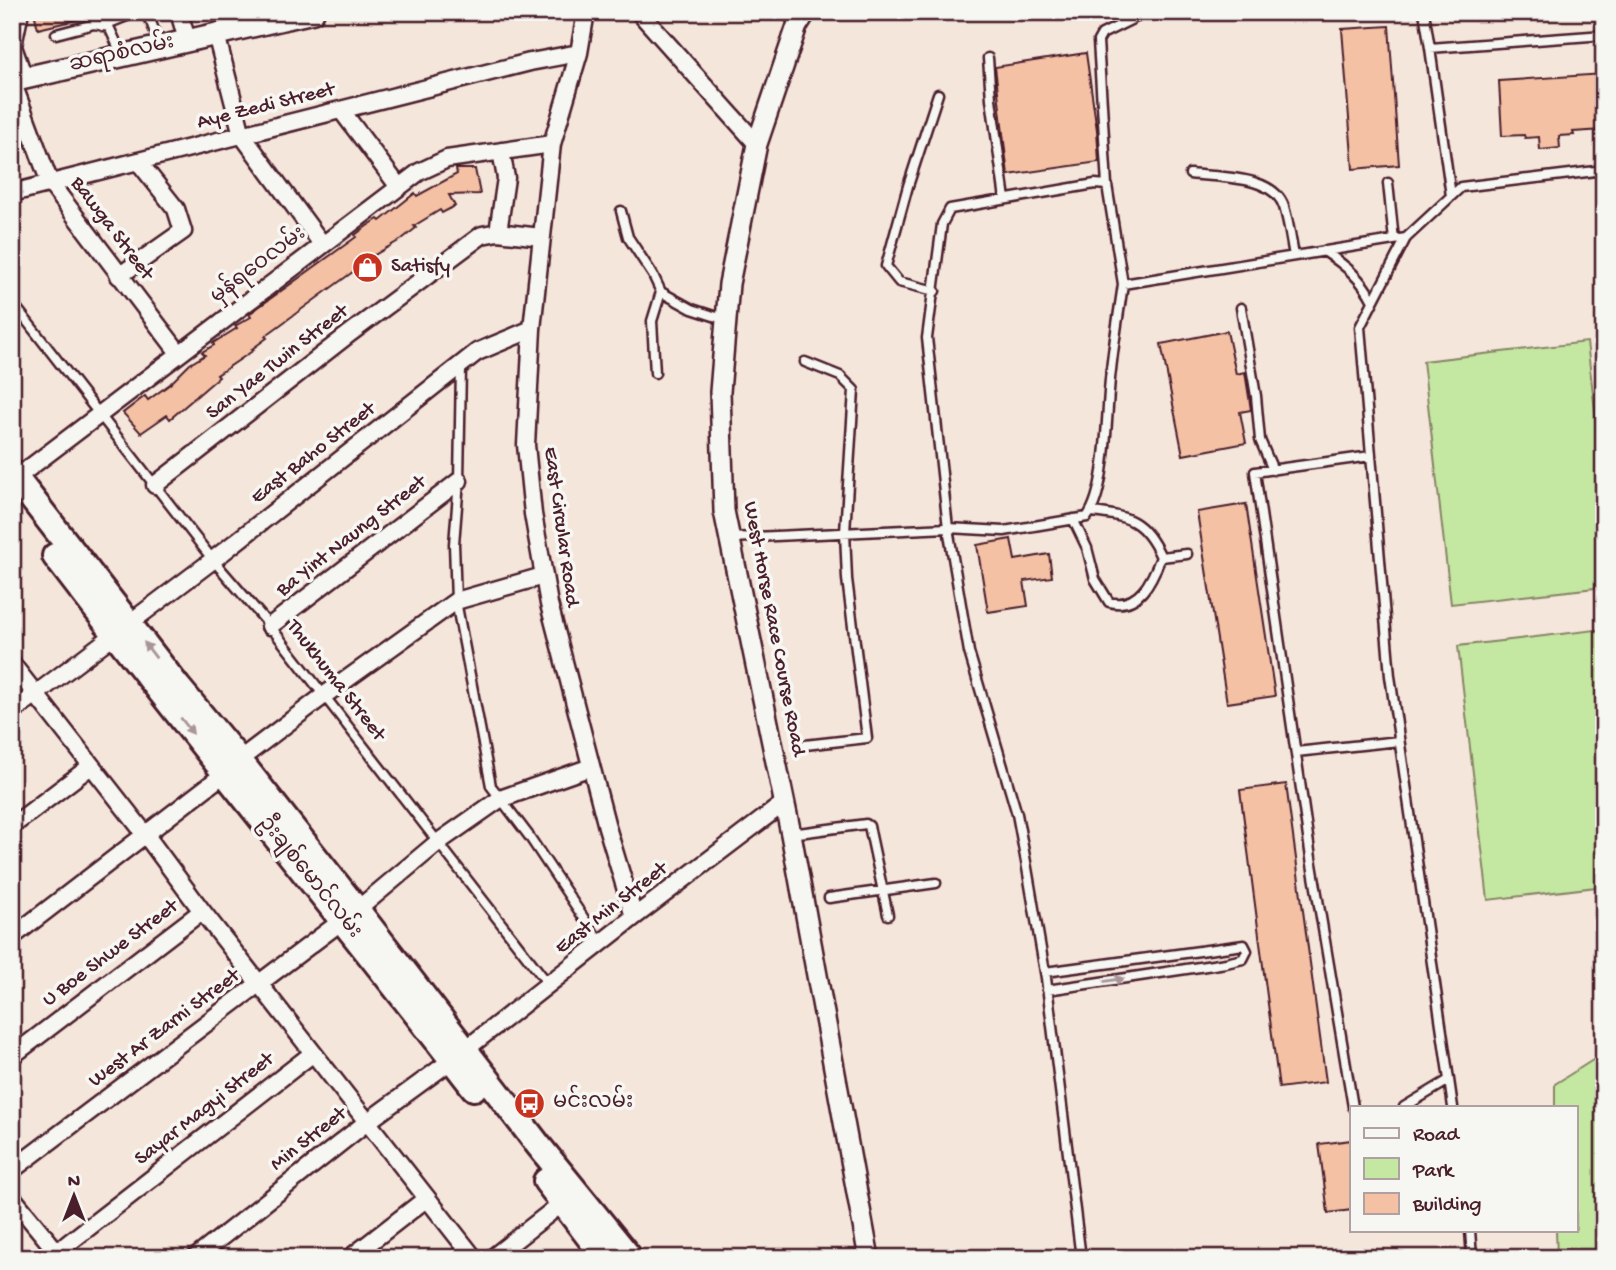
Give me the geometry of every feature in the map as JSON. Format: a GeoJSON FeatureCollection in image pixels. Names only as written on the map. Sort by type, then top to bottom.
{"type":"FeatureCollection","features":[{"type":"Feature","properties":{"kind":"main road","name":"ဆရာစံလမ်း"},"geometry":{"type":"LineString","coordinates":[[18,79],[313,12]]}},
{"type":"Feature","properties":{"kind":"main road","name":"ဦးချစ်မောင်လမ်း"},"geometry":{"type":"LineString","coordinates":[[13,483],[122,628],[350,915],[569,1198],[605,1258]]}},
{"type":"Feature","properties":{"kind":"main road"},"geometry":{"type":"LineString","coordinates":[[569,1198],[630,1258]]}},
{"type":"Feature","properties":{"kind":"street"},"geometry":{"type":"LineString","coordinates":[[179,12],[187,40]]}},
{"type":"Feature","properties":{"kind":"street","name":"East Circular Road"},"geometry":{"type":"LineString","coordinates":[[586,12],[579,53],[552,144],[532,329],[526,445],[543,576],[591,767],[634,916]]}},
{"type":"Feature","properties":{"kind":"street"},"geometry":{"type":"LineString","coordinates":[[639,12],[757,144]]}},
{"type":"Feature","properties":{"kind":"street","name":"West Horse Race Course Road"},"geometry":{"type":"LineString","coordinates":[[796,17],[757,144],[729,284],[720,392],[724,511],[792,834],[869,1258]]}},
{"type":"Feature","properties":{"kind":"street"},"geometry":{"type":"LineString","coordinates":[[216,34],[242,135],[322,244]]}},
{"type":"Feature","properties":{"kind":"street","name":"Aye Zedi Street"},"geometry":{"type":"LineString","coordinates":[[12,193],[530,62],[579,53]]}},
{"type":"Feature","properties":{"kind":"street","name":"Bawga Street"},"geometry":{"type":"LineString","coordinates":[[18,79],[50,183],[179,353]]}},
{"type":"Feature","properties":{"kind":"street"},"geometry":{"type":"LineString","coordinates":[[341,110],[399,187]]}},
{"type":"Feature","properties":{"kind":"street","name":"မှန်ရဝေလမ်း"},"geometry":{"type":"LineString","coordinates":[[13,483],[99,414],[418,172],[447,159],[552,144]]}},
{"type":"Feature","properties":{"kind":"street"},"geometry":{"type":"LineString","coordinates":[[501,151],[506,178],[498,232],[541,237]]}},
{"type":"Feature","properties":{"kind":"street"},"geometry":{"type":"LineString","coordinates":[[120,276],[183,231],[176,209],[138,161]]}},
{"type":"Feature","properties":{"kind":"street","name":"San Yae Twin Street"},"geometry":{"type":"LineString","coordinates":[[155,485],[482,235],[498,232]]}},
{"type":"Feature","properties":{"kind":"street","name":"East Baho Street"},"geometry":{"type":"LineString","coordinates":[[12,712],[213,560],[477,352],[532,329]]}},
{"type":"Feature","properties":{"kind":"street","name":"Ba Yint Naung Street"},"geometry":{"type":"LineString","coordinates":[[270,626],[459,481]]}},
{"type":"Feature","properties":{"kind":"street"},"geometry":{"type":"LineString","coordinates":[[12,937],[322,696],[457,600],[543,576]]}},
{"type":"Feature","properties":{"kind":"street"},"geometry":{"type":"LineString","coordinates":[[12,664],[145,834],[202,912],[474,1258]]}},
{"type":"Feature","properties":{"kind":"street"},"geometry":{"type":"LineString","coordinates":[[12,826],[92,766]]}},
{"type":"Feature","properties":{"kind":"street","name":"West Ar Zarni Street"},"geometry":{"type":"LineString","coordinates":[[12,1170],[350,915],[437,843],[500,799],[591,767]]}},
{"type":"Feature","properties":{"kind":"street","name":"East Min Street"},"geometry":{"type":"LineString","coordinates":[[459,1055],[634,916],[784,803]]}},
{"type":"Feature","properties":{"kind":"street","name":"U Boe Shwe Street"},"geometry":{"type":"LineString","coordinates":[[12,1056],[202,912]]}},
{"type":"Feature","properties":{"kind":"street","name":"Sayar Magyi Street"},"geometry":{"type":"LineString","coordinates":[[60,1255],[313,1054]]}},
{"type":"Feature","properties":{"kind":"street","name":"Min Street"},"geometry":{"type":"LineString","coordinates":[[195,1258],[366,1122],[459,1055]]}},
{"type":"Feature","properties":{"kind":"street"},"geometry":{"type":"LineString","coordinates":[[12,1197],[60,1255]]}},
{"type":"Feature","properties":{"kind":"street"},"geometry":{"type":"LineString","coordinates":[[350,1258],[427,1198]]}},
{"type":"Feature","properties":{"kind":"street"},"geometry":{"type":"LineString","coordinates":[[492,1258],[569,1198]]}},
{"type":"Feature","properties":{"kind":"lane"},"geometry":{"type":"LineString","coordinates":[[18,79],[15,39],[23,12]]}},
{"type":"Feature","properties":{"kind":"lane"},"geometry":{"type":"LineString","coordinates":[[731,538],[948,528],[1003,531],[1087,517],[1095,507],[1123,284],[1107,185],[1098,41],[1102,34],[1147,12]]}},
{"type":"Feature","properties":{"kind":"lane"},"geometry":{"type":"LineString","coordinates":[[1424,12],[1451,195]]}},
{"type":"Feature","properties":{"kind":"lane"},"geometry":{"type":"LineString","coordinates":[[102,26],[132,14],[144,13],[151,22],[160,47]]}},
{"type":"Feature","properties":{"kind":"lane"},"geometry":{"type":"LineString","coordinates":[[56,34],[94,24],[109,27],[122,55]]}},
{"type":"Feature","properties":{"kind":"lane"},"geometry":{"type":"LineString","coordinates":[[1430,48],[1604,36]]}},
{"type":"Feature","properties":{"kind":"lane"},"geometry":{"type":"LineString","coordinates":[[988,58],[1005,199]]}},
{"type":"Feature","properties":{"kind":"lane"},"geometry":{"type":"LineString","coordinates":[[935,290],[899,282],[886,266],[938,94]]}},
{"type":"Feature","properties":{"kind":"lane"},"geometry":{"type":"LineString","coordinates":[[1453,1106],[1390,677],[1360,327],[1406,238],[1461,187],[1604,170]]}},
{"type":"Feature","properties":{"kind":"lane"},"geometry":{"type":"LineString","coordinates":[[1190,174],[1257,182],[1272,190],[1284,204],[1294,256]]}},
{"type":"Feature","properties":{"kind":"lane"},"geometry":{"type":"LineString","coordinates":[[1388,183],[1394,240]]}},
{"type":"Feature","properties":{"kind":"lane"},"geometry":{"type":"LineString","coordinates":[[1081,1258],[1045,972],[1017,814],[969,652],[948,528],[927,338],[942,224],[950,209],[1095,184],[1107,185]]}},
{"type":"Feature","properties":{"kind":"lane"},"geometry":{"type":"LineString","coordinates":[[621,211],[628,237],[661,292],[692,309],[726,320]]}},
{"type":"Feature","properties":{"kind":"lane"},"geometry":{"type":"LineString","coordinates":[[1123,284],[1406,238]]}},
{"type":"Feature","properties":{"kind":"lane"},"geometry":{"type":"LineString","coordinates":[[1324,251],[1346,266],[1367,289],[1373,301]]}},
{"type":"Feature","properties":{"kind":"lane"},"geometry":{"type":"LineString","coordinates":[[655,373],[652,321],[661,292]]}},
{"type":"Feature","properties":{"kind":"lane","name":"Thukhuma Street"},"geometry":{"type":"LineString","coordinates":[[12,302],[213,560],[270,626],[548,985]]}},
{"type":"Feature","properties":{"kind":"lane"},"geometry":{"type":"LineString","coordinates":[[1241,308],[1256,396],[1260,440],[1273,470]]}},
{"type":"Feature","properties":{"kind":"lane"},"geometry":{"type":"LineString","coordinates":[[805,362],[840,376],[854,390],[845,532],[847,579],[867,738],[805,745]]}},
{"type":"Feature","properties":{"kind":"lane"},"geometry":{"type":"LineString","coordinates":[[461,366],[459,481],[454,544],[457,600],[491,786],[529,836],[601,944]]}},
{"type":"Feature","properties":{"kind":"lane"},"geometry":{"type":"LineString","coordinates":[[1353,1106],[1315,885],[1255,472],[1371,456]]}},
{"type":"Feature","properties":{"kind":"lane"},"geometry":{"type":"LineString","coordinates":[[1073,519],[1087,548],[1094,579],[1109,602],[1130,602],[1147,589],[1161,556],[1152,537],[1138,522],[1117,515],[1091,512]]}},
{"type":"Feature","properties":{"kind":"lane"},"geometry":{"type":"LineString","coordinates":[[1161,556],[1187,554]]}},
{"type":"Feature","properties":{"kind":"lane"},"geometry":{"type":"LineString","coordinates":[[1296,752],[1399,741]]}},
{"type":"Feature","properties":{"kind":"lane"},"geometry":{"type":"LineString","coordinates":[[792,834],[866,824],[869,826],[888,915]]}},
{"type":"Feature","properties":{"kind":"lane"},"geometry":{"type":"LineString","coordinates":[[829,898],[936,883]]}},
{"type":"Feature","properties":{"kind":"lane"},"geometry":{"type":"LineString","coordinates":[[1045,972],[1244,945],[1247,951],[1243,959],[1226,963],[1047,990]]}},
{"type":"Feature","properties":{"kind":"lane"},"geometry":{"type":"LineString","coordinates":[[1406,1106],[1449,1080]]}},
{"type":"Feature","properties":{"kind":"lane"},"geometry":{"type":"LineString","coordinates":[[1467,1232],[1472,1258]]}},
{"type":"Feature","properties":{"kind":"green space"},"geometry":{"type":"Polygon","coordinates":[[[1587,342],[1604,488],[1604,587],[1451,604],[1423,361],[1587,342]]]}},
{"type":"Feature","properties":{"kind":"green space"},"geometry":{"type":"Polygon","coordinates":[[[1604,629],[1604,886],[1488,900],[1458,646],[1604,629]]]}},
{"type":"Feature","properties":{"kind":"green space"},"geometry":{"type":"Polygon","coordinates":[[[1604,1053],[1604,1258],[1557,1258],[1556,1232],[1578,1232],[1578,1106],[1555,1106],[1555,1084],[1604,1053]]]}},
{"type":"Feature","properties":{"kind":"building"},"geometry":{"type":"Polygon","coordinates":[[[34,12],[89,12],[89,17],[38,29],[34,12]]]}},
{"type":"Feature","properties":{"kind":"building"},"geometry":{"type":"Polygon","coordinates":[[[1389,26],[1399,165],[1353,169],[1342,29],[1389,26]]]}},
{"type":"Feature","properties":{"kind":"building"},"geometry":{"type":"Polygon","coordinates":[[[1086,53],[1099,162],[1008,175],[995,67],[1086,53]]]}},
{"type":"Feature","properties":{"kind":"building"},"geometry":{"type":"Polygon","coordinates":[[[1604,74],[1604,130],[1573,132],[1574,135],[1559,136],[1560,148],[1540,150],[1539,137],[1502,136],[1499,81],[1604,74]]]}},
{"type":"Feature","properties":{"kind":"building"},"geometry":{"type":"Polygon","coordinates":[[[456,169],[475,169],[480,194],[449,195],[455,206],[442,213],[440,210],[414,226],[416,228],[402,239],[359,264],[361,266],[265,336],[267,338],[252,349],[254,350],[217,375],[219,377],[170,419],[167,415],[141,433],[123,413],[145,396],[148,400],[170,384],[190,364],[205,355],[202,352],[251,317],[249,314],[356,237],[355,235],[367,226],[378,219],[380,221],[415,193],[417,196],[457,174],[456,169]]]}},
{"type":"Feature","properties":{"kind":"building"},"geometry":{"type":"Polygon","coordinates":[[[1227,331],[1236,374],[1245,372],[1251,410],[1240,412],[1246,443],[1183,455],[1161,344],[1227,331]]]}},
{"type":"Feature","properties":{"kind":"building"},"geometry":{"type":"Polygon","coordinates":[[[1246,504],[1275,696],[1227,703],[1197,512],[1246,504]]]}},
{"type":"Feature","properties":{"kind":"building"},"geometry":{"type":"Polygon","coordinates":[[[1011,539],[1015,560],[1049,554],[1052,577],[1024,581],[1028,606],[988,612],[977,545],[1011,539]]]}},
{"type":"Feature","properties":{"kind":"building"},"geometry":{"type":"Polygon","coordinates":[[[1286,784],[1326,1082],[1279,1088],[1240,790],[1286,784]]]}},
{"type":"Feature","properties":{"kind":"building"},"geometry":{"type":"Polygon","coordinates":[[[1350,1140],[1350,1210],[1328,1213],[1319,1144],[1350,1140]]]}},
{"type":"Feature","properties":{"kind":"place","name":"Satisfy"},"geometry":{"type":"Point","coordinates":[368,267]}},
{"type":"Feature","properties":{"kind":"place","name":"မင်းလမ်း"},"geometry":{"type":"Point","coordinates":[530,1103]}}]}
